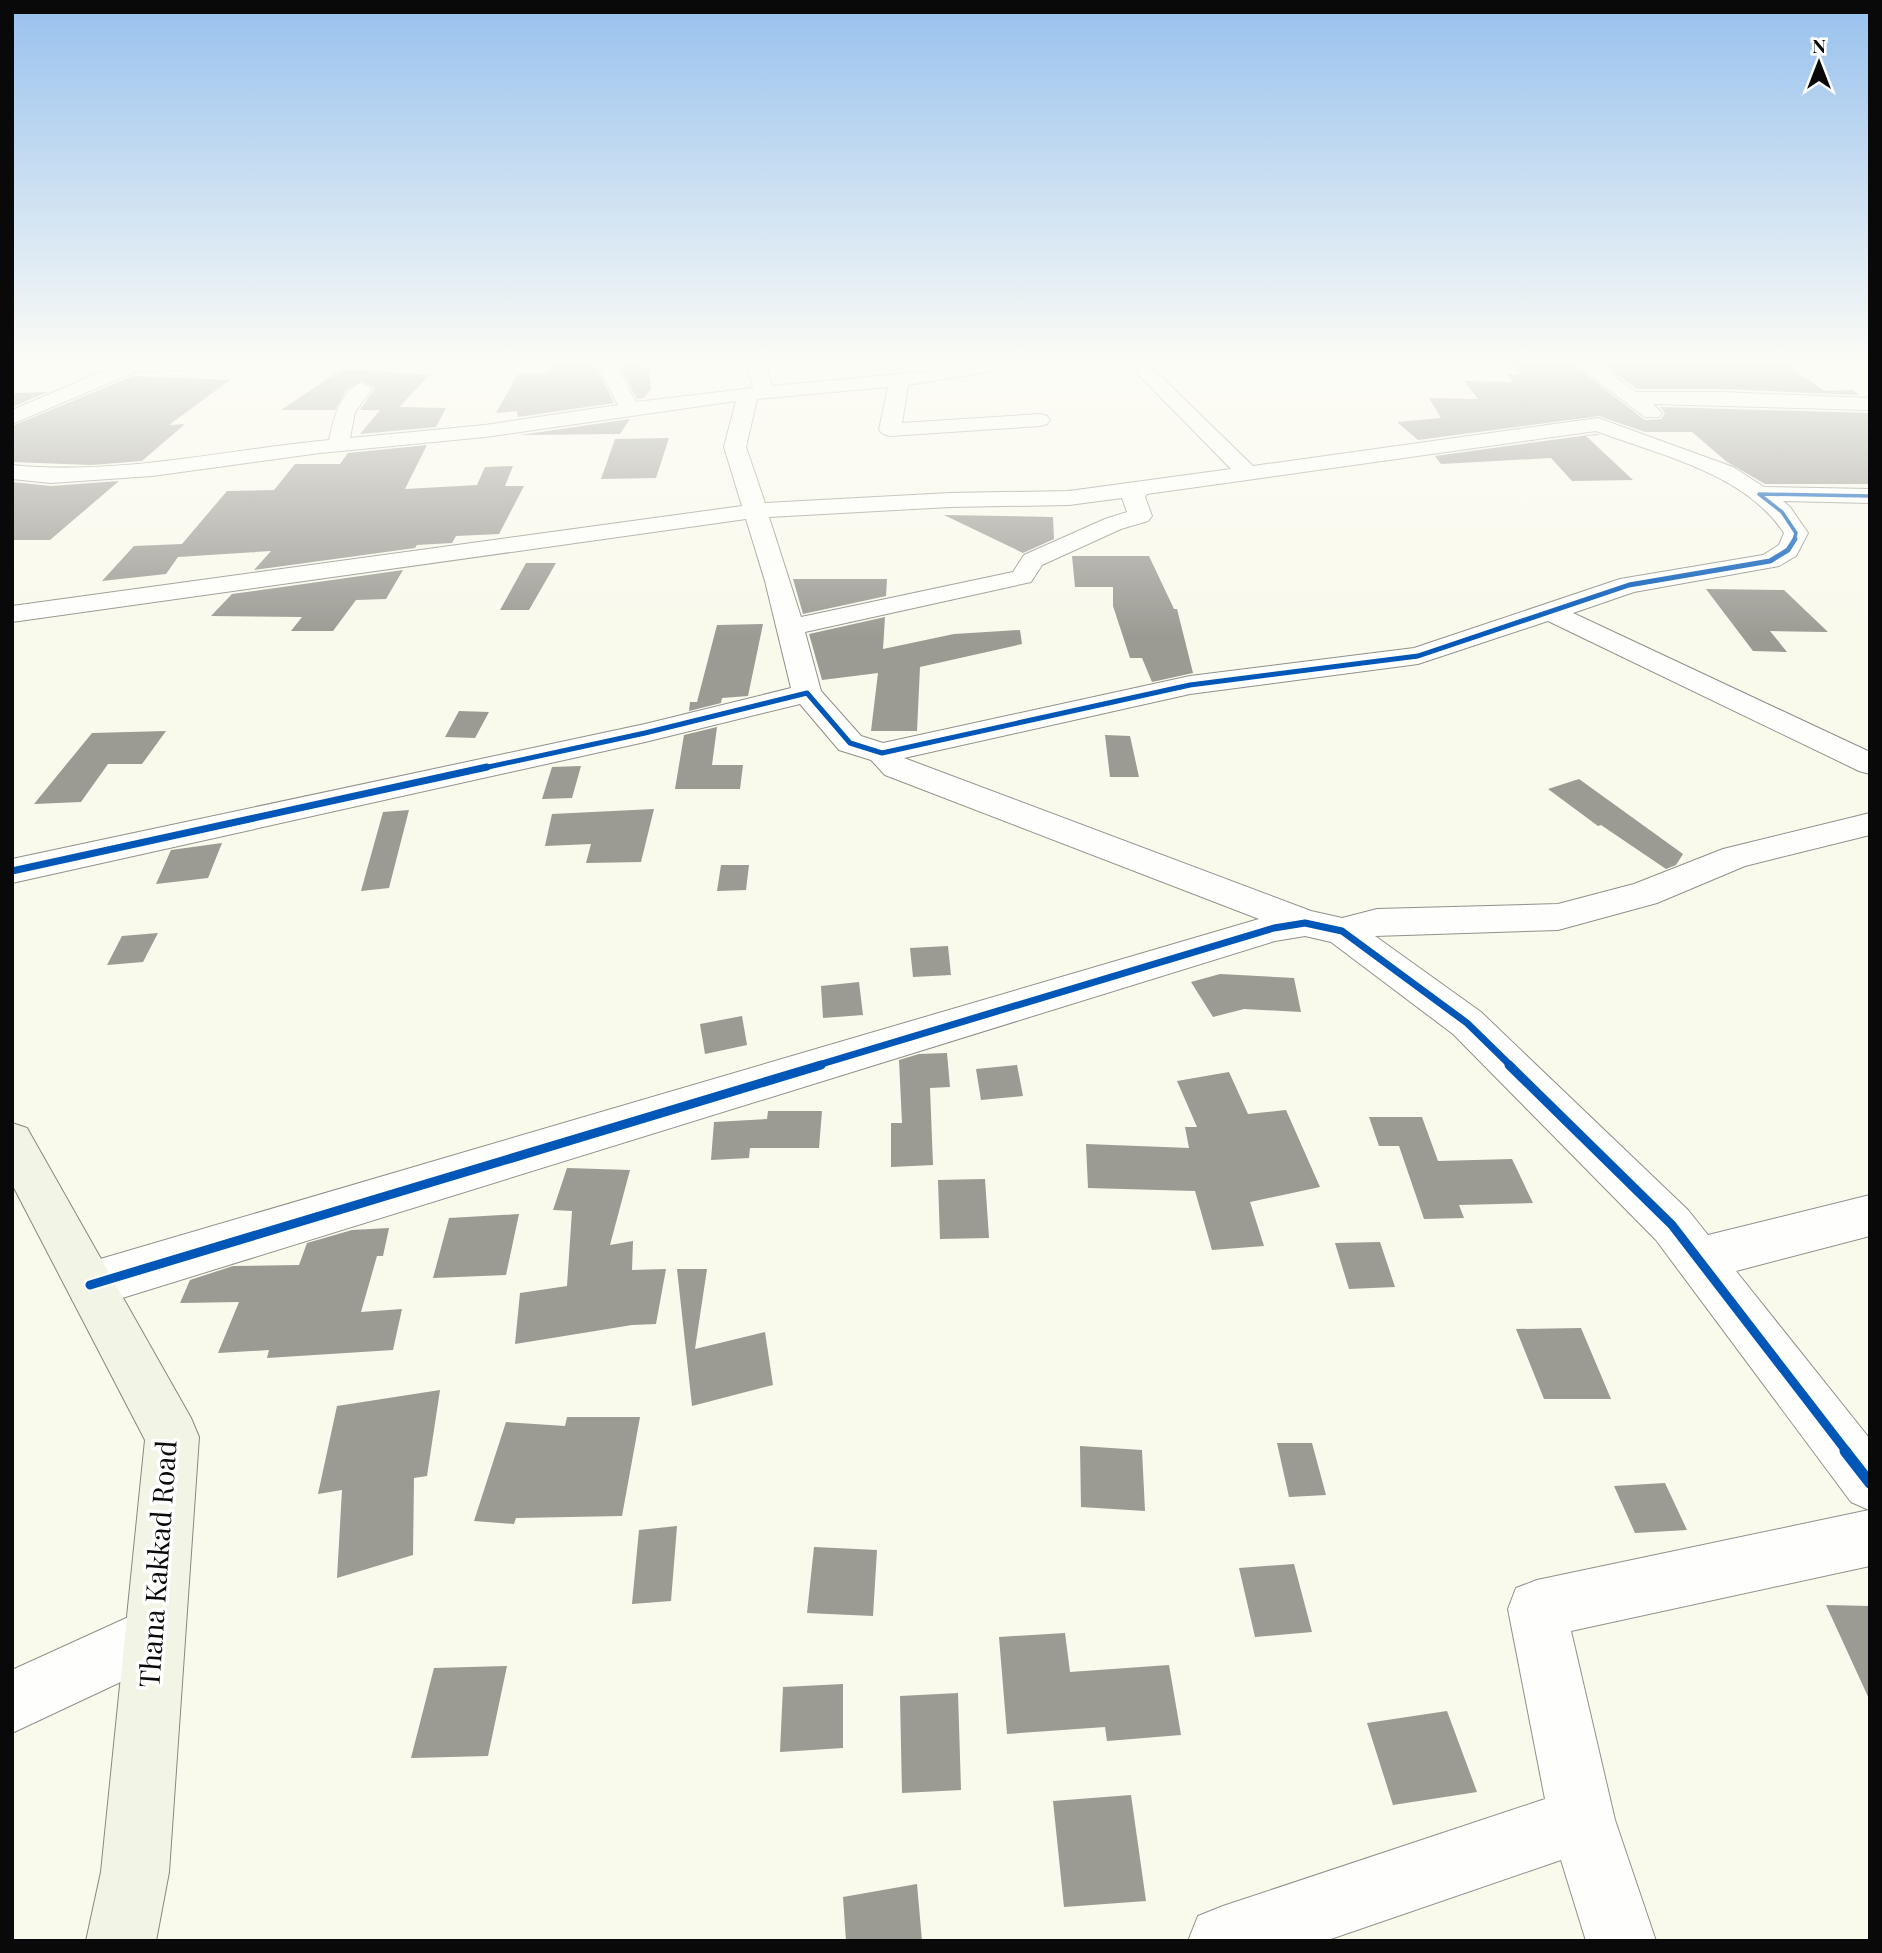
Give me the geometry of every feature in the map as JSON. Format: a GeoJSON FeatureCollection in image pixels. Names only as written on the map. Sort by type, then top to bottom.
{"type":"FeatureCollection","features":[{"type":"Feature","properties":{"kind":"main road","name":"Thana Kakkad Road"},"geometry":{"type":"LineString","coordinates":[[12,1141],[172,1437],[135,1872],[121,1941]]}},
{"type":"Feature","properties":{"kind":"street"},"geometry":{"type":"LineString","coordinates":[[12,472],[51,476],[139,470],[271,454]]}},
{"type":"Feature","properties":{"kind":"street"},"geometry":{"type":"LineString","coordinates":[[736,454],[790,627],[807,693],[850,743],[882,752],[1191,685],[1419,656],[1629,585],[1770,561],[1791,549],[1796,533],[1782,512],[1726,472],[1678,454]]}},
{"type":"Feature","properties":{"kind":"street"},"geometry":{"type":"LineString","coordinates":[[1230,454],[1250,474]]}},
{"type":"Feature","properties":{"kind":"street"},"geometry":{"type":"LineString","coordinates":[[12,614],[755,511],[950,500],[1069,498],[1388,454]]}},
{"type":"Feature","properties":{"kind":"street"},"geometry":{"type":"LineString","coordinates":[[790,627],[1011,582],[1022,577],[1033,560],[1113,524],[1140,516],[1133,497],[1139,489]]}},
{"type":"Feature","properties":{"kind":"street"},"geometry":{"type":"LineString","coordinates":[[1759,494],[1870,496]]}},
{"type":"Feature","properties":{"kind":"street"},"geometry":{"type":"LineString","coordinates":[[1550,612],[1870,764]]}},
{"type":"Feature","properties":{"kind":"street"},"geometry":{"type":"LineString","coordinates":[[12,871],[645,733],[807,693]]}},
{"type":"Feature","properties":{"kind":"street"},"geometry":{"type":"LineString","coordinates":[[882,752],[896,768],[1324,927],[1467,1023],[1672,1225],[1870,1483]]}},
{"type":"Feature","properties":{"kind":"street"},"geometry":{"type":"LineString","coordinates":[[90,1285],[1274,928],[1558,917],[1644,894],[1735,858],[1870,824]]}},
{"type":"Feature","properties":{"kind":"street"},"geometry":{"type":"LineString","coordinates":[[1698,1259],[1870,1215]]}},
{"type":"Feature","properties":{"kind":"street"},"geometry":{"type":"LineString","coordinates":[[1621,1941],[1582,1820],[1537,1609],[1870,1538]]}},
{"type":"Feature","properties":{"kind":"street"},"geometry":{"type":"LineString","coordinates":[[12,1702],[155,1635]]}},
{"type":"Feature","properties":{"kind":"street"},"geometry":{"type":"LineString","coordinates":[[1223,1941],[1582,1820]]}},
{"type":"Feature","properties":{"kind":"building"},"geometry":{"type":"Polygon","coordinates":[[[12,454],[150,454],[142,461],[91,465],[12,462],[12,454]]]}},
{"type":"Feature","properties":{"kind":"building"},"geometry":{"type":"Polygon","coordinates":[[[347,454],[422,454],[405,489],[477,485],[485,467],[513,466],[505,486],[524,486],[499,534],[456,536],[452,543],[417,545],[415,548],[254,570],[271,551],[178,557],[166,574],[102,581],[134,546],[182,544],[227,491],[274,490],[295,464],[340,464],[347,454]]]}},
{"type":"Feature","properties":{"kind":"building"},"geometry":{"type":"Polygon","coordinates":[[[610,454],[664,454],[656,478],[601,479],[610,454]]]}},
{"type":"Feature","properties":{"kind":"building"},"geometry":{"type":"Polygon","coordinates":[[[1605,454],[1633,480],[1572,481],[1551,458],[1441,464],[1435,456],[1605,454]]]}},
{"type":"Feature","properties":{"kind":"building"},"geometry":{"type":"Polygon","coordinates":[[[1718,454],[1870,454],[1870,484],[1765,484],[1718,454]]]}},
{"type":"Feature","properties":{"kind":"building"},"geometry":{"type":"Polygon","coordinates":[[[119,481],[50,540],[12,540],[12,482],[51,486],[119,481]]]}},
{"type":"Feature","properties":{"kind":"building"},"geometry":{"type":"Polygon","coordinates":[[[944,515],[1053,517],[1054,539],[1023,553],[944,515]]]}},
{"type":"Feature","properties":{"kind":"building"},"geometry":{"type":"Polygon","coordinates":[[[1072,556],[1149,556],[1174,609],[1177,609],[1193,673],[1152,682],[1142,658],[1130,658],[1113,606],[1113,587],[1075,587],[1072,556]]]}},
{"type":"Feature","properties":{"kind":"building"},"geometry":{"type":"Polygon","coordinates":[[[526,563],[556,563],[529,610],[500,610],[526,563]]]}},
{"type":"Feature","properties":{"kind":"building"},"geometry":{"type":"Polygon","coordinates":[[[403,570],[386,599],[356,600],[333,631],[291,631],[302,617],[211,616],[232,594],[403,570]]]}},
{"type":"Feature","properties":{"kind":"building"},"geometry":{"type":"Polygon","coordinates":[[[793,579],[887,579],[886,596],[803,614],[793,579]]]}},
{"type":"Feature","properties":{"kind":"building"},"geometry":{"type":"Polygon","coordinates":[[[1706,589],[1784,590],[1828,632],[1770,631],[1787,652],[1753,651],[1706,589]]]}},
{"type":"Feature","properties":{"kind":"building"},"geometry":{"type":"Polygon","coordinates":[[[885,617],[883,649],[954,634],[1020,630],[1022,644],[920,667],[917,731],[871,731],[878,673],[822,680],[809,634],[885,617]]]}},
{"type":"Feature","properties":{"kind":"building"},"geometry":{"type":"Polygon","coordinates":[[[763,624],[748,696],[722,698],[721,703],[689,711],[690,702],[697,702],[717,625],[763,624]]]}},
{"type":"Feature","properties":{"kind":"building"},"geometry":{"type":"Polygon","coordinates":[[[459,711],[489,712],[475,738],[445,737],[459,711]]]}},
{"type":"Feature","properties":{"kind":"building"},"geometry":{"type":"Polygon","coordinates":[[[717,727],[712,765],[743,765],[740,789],[675,789],[684,735],[717,727]]]}},
{"type":"Feature","properties":{"kind":"building"},"geometry":{"type":"Polygon","coordinates":[[[166,731],[142,764],[108,764],[81,802],[34,804],[92,733],[166,731]]]}},
{"type":"Feature","properties":{"kind":"building"},"geometry":{"type":"Polygon","coordinates":[[[1105,735],[1130,736],[1139,777],[1110,777],[1105,735]]]}},
{"type":"Feature","properties":{"kind":"building"},"geometry":{"type":"Polygon","coordinates":[[[581,766],[572,798],[542,799],[552,767],[581,766]]]}},
{"type":"Feature","properties":{"kind":"building"},"geometry":{"type":"Polygon","coordinates":[[[1579,779],[1683,854],[1676,865],[1666,869],[1601,825],[1598,826],[1548,789],[1579,779]]]}},
{"type":"Feature","properties":{"kind":"building"},"geometry":{"type":"Polygon","coordinates":[[[654,809],[641,862],[586,863],[591,844],[545,846],[552,814],[654,809]]]}},
{"type":"Feature","properties":{"kind":"building"},"geometry":{"type":"Polygon","coordinates":[[[409,810],[389,888],[361,891],[383,812],[409,810]]]}},
{"type":"Feature","properties":{"kind":"building"},"geometry":{"type":"Polygon","coordinates":[[[222,843],[208,878],[156,884],[171,850],[222,843]]]}},
{"type":"Feature","properties":{"kind":"building"},"geometry":{"type":"Polygon","coordinates":[[[721,865],[749,865],[746,890],[717,891],[721,865]]]}},
{"type":"Feature","properties":{"kind":"building"},"geometry":{"type":"Polygon","coordinates":[[[158,933],[143,962],[107,965],[122,936],[158,933]]]}},
{"type":"Feature","properties":{"kind":"building"},"geometry":{"type":"Polygon","coordinates":[[[948,946],[951,975],[913,977],[910,948],[948,946]]]}},
{"type":"Feature","properties":{"kind":"building"},"geometry":{"type":"Polygon","coordinates":[[[1220,974],[1294,978],[1301,1012],[1244,1009],[1213,1017],[1191,982],[1220,974]]]}},
{"type":"Feature","properties":{"kind":"building"},"geometry":{"type":"Polygon","coordinates":[[[859,982],[863,1015],[823,1018],[821,986],[859,982]]]}},
{"type":"Feature","properties":{"kind":"building"},"geometry":{"type":"Polygon","coordinates":[[[742,1016],[747,1045],[705,1054],[700,1024],[742,1016]]]}},
{"type":"Feature","properties":{"kind":"building"},"geometry":{"type":"Polygon","coordinates":[[[947,1053],[950,1087],[930,1088],[933,1165],[891,1167],[891,1123],[902,1123],[899,1060],[919,1054],[947,1053]]]}},
{"type":"Feature","properties":{"kind":"building"},"geometry":{"type":"Polygon","coordinates":[[[1017,1065],[1023,1096],[981,1100],[976,1069],[1017,1065]]]}},
{"type":"Feature","properties":{"kind":"building"},"geometry":{"type":"Polygon","coordinates":[[[1229,1072],[1248,1114],[1286,1110],[1320,1187],[1250,1202],[1264,1246],[1212,1250],[1195,1191],[1088,1188],[1086,1144],[1189,1148],[1185,1127],[1197,1127],[1177,1081],[1229,1072]]]}},
{"type":"Feature","properties":{"kind":"building"},"geometry":{"type":"Polygon","coordinates":[[[768,1111],[822,1111],[819,1148],[750,1148],[749,1158],[711,1160],[714,1122],[767,1119],[768,1111]]]}},
{"type":"Feature","properties":{"kind":"building"},"geometry":{"type":"Polygon","coordinates":[[[1369,1117],[1422,1117],[1438,1161],[1512,1159],[1533,1203],[1459,1205],[1464,1218],[1424,1219],[1399,1146],[1379,1146],[1369,1117]]]}},
{"type":"Feature","properties":{"kind":"building"},"geometry":{"type":"Polygon","coordinates":[[[567,1168],[630,1170],[610,1245],[633,1241],[632,1270],[666,1269],[656,1324],[632,1325],[515,1344],[520,1293],[567,1286],[572,1211],[553,1210],[567,1168]]]}},
{"type":"Feature","properties":{"kind":"building"},"geometry":{"type":"Polygon","coordinates":[[[985,1179],[989,1238],[940,1239],[938,1180],[985,1179]]]}},
{"type":"Feature","properties":{"kind":"building"},"geometry":{"type":"Polygon","coordinates":[[[519,1214],[506,1275],[433,1278],[449,1218],[519,1214]]]}},
{"type":"Feature","properties":{"kind":"building"},"geometry":{"type":"Polygon","coordinates":[[[389,1228],[383,1256],[377,1256],[361,1312],[402,1309],[393,1350],[267,1358],[269,1350],[218,1353],[239,1302],[180,1303],[190,1280],[233,1266],[299,1265],[307,1243],[352,1230],[389,1228]]]}},
{"type":"Feature","properties":{"kind":"building"},"geometry":{"type":"Polygon","coordinates":[[[1380,1242],[1395,1287],[1349,1289],[1335,1243],[1380,1242]]]}},
{"type":"Feature","properties":{"kind":"building"},"geometry":{"type":"Polygon","coordinates":[[[677,1269],[707,1269],[695,1349],[765,1332],[773,1385],[692,1406],[677,1269]]]}},
{"type":"Feature","properties":{"kind":"building"},"geometry":{"type":"Polygon","coordinates":[[[1581,1328],[1611,1399],[1544,1399],[1516,1329],[1581,1328]]]}},
{"type":"Feature","properties":{"kind":"building"},"geometry":{"type":"Polygon","coordinates":[[[440,1390],[427,1476],[414,1478],[413,1555],[337,1578],[342,1490],[318,1494],[337,1406],[440,1390]]]}},
{"type":"Feature","properties":{"kind":"building"},"geometry":{"type":"Polygon","coordinates":[[[567,1417],[640,1417],[622,1516],[516,1518],[514,1524],[474,1521],[506,1422],[565,1426],[567,1417]]]}},
{"type":"Feature","properties":{"kind":"building"},"geometry":{"type":"Polygon","coordinates":[[[1277,1443],[1312,1443],[1326,1495],[1289,1497],[1277,1443]]]}},
{"type":"Feature","properties":{"kind":"building"},"geometry":{"type":"Polygon","coordinates":[[[1080,1446],[1142,1450],[1145,1511],[1081,1507],[1080,1446]]]}},
{"type":"Feature","properties":{"kind":"building"},"geometry":{"type":"Polygon","coordinates":[[[1665,1483],[1687,1530],[1635,1533],[1614,1486],[1665,1483]]]}},
{"type":"Feature","properties":{"kind":"building"},"geometry":{"type":"Polygon","coordinates":[[[677,1526],[671,1601],[632,1604],[639,1530],[677,1526]]]}},
{"type":"Feature","properties":{"kind":"building"},"geometry":{"type":"Polygon","coordinates":[[[814,1547],[877,1550],[873,1616],[807,1613],[814,1547]]]}},
{"type":"Feature","properties":{"kind":"building"},"geometry":{"type":"Polygon","coordinates":[[[1294,1564],[1312,1632],[1255,1637],[1239,1568],[1294,1564]]]}},
{"type":"Feature","properties":{"kind":"building"},"geometry":{"type":"Polygon","coordinates":[[[1826,1605],[1870,1606],[1870,1701],[1826,1605]]]}},
{"type":"Feature","properties":{"kind":"building"},"geometry":{"type":"Polygon","coordinates":[[[1065,1633],[1070,1672],[1169,1665],[1181,1735],[1107,1741],[1105,1727],[1007,1734],[999,1637],[1065,1633]]]}},
{"type":"Feature","properties":{"kind":"building"},"geometry":{"type":"Polygon","coordinates":[[[507,1666],[488,1756],[411,1758],[434,1668],[507,1666]]]}},
{"type":"Feature","properties":{"kind":"building"},"geometry":{"type":"Polygon","coordinates":[[[843,1684],[843,1748],[780,1752],[783,1687],[843,1684]]]}},
{"type":"Feature","properties":{"kind":"building"},"geometry":{"type":"Polygon","coordinates":[[[958,1693],[961,1790],[902,1793],[900,1696],[958,1693]]]}},
{"type":"Feature","properties":{"kind":"building"},"geometry":{"type":"Polygon","coordinates":[[[1447,1711],[1477,1792],[1393,1805],[1367,1723],[1447,1711]]]}},
{"type":"Feature","properties":{"kind":"building"},"geometry":{"type":"Polygon","coordinates":[[[1131,1795],[1146,1901],[1064,1907],[1053,1801],[1131,1795]]]}},
{"type":"Feature","properties":{"kind":"building"},"geometry":{"type":"Polygon","coordinates":[[[917,1884],[922,1941],[846,1941],[843,1897],[917,1884]]]}},
{"type":"Feature","properties":{"kind":"cycle path"},"geometry":{"type":"LineString","coordinates":[[12,871],[645,733],[807,693],[850,743],[882,753],[1190,685],[1418,656],[1629,585],[1770,561],[1788,550],[1796,533],[1782,512],[1759,494],[1870,496]]}},
{"type":"Feature","properties":{"kind":"cycle path"},"geometry":{"type":"LineString","coordinates":[[90,1285],[1274,928],[1305,923],[1342,931],[1467,1023],[1672,1225],[1870,1483]]}}]}
